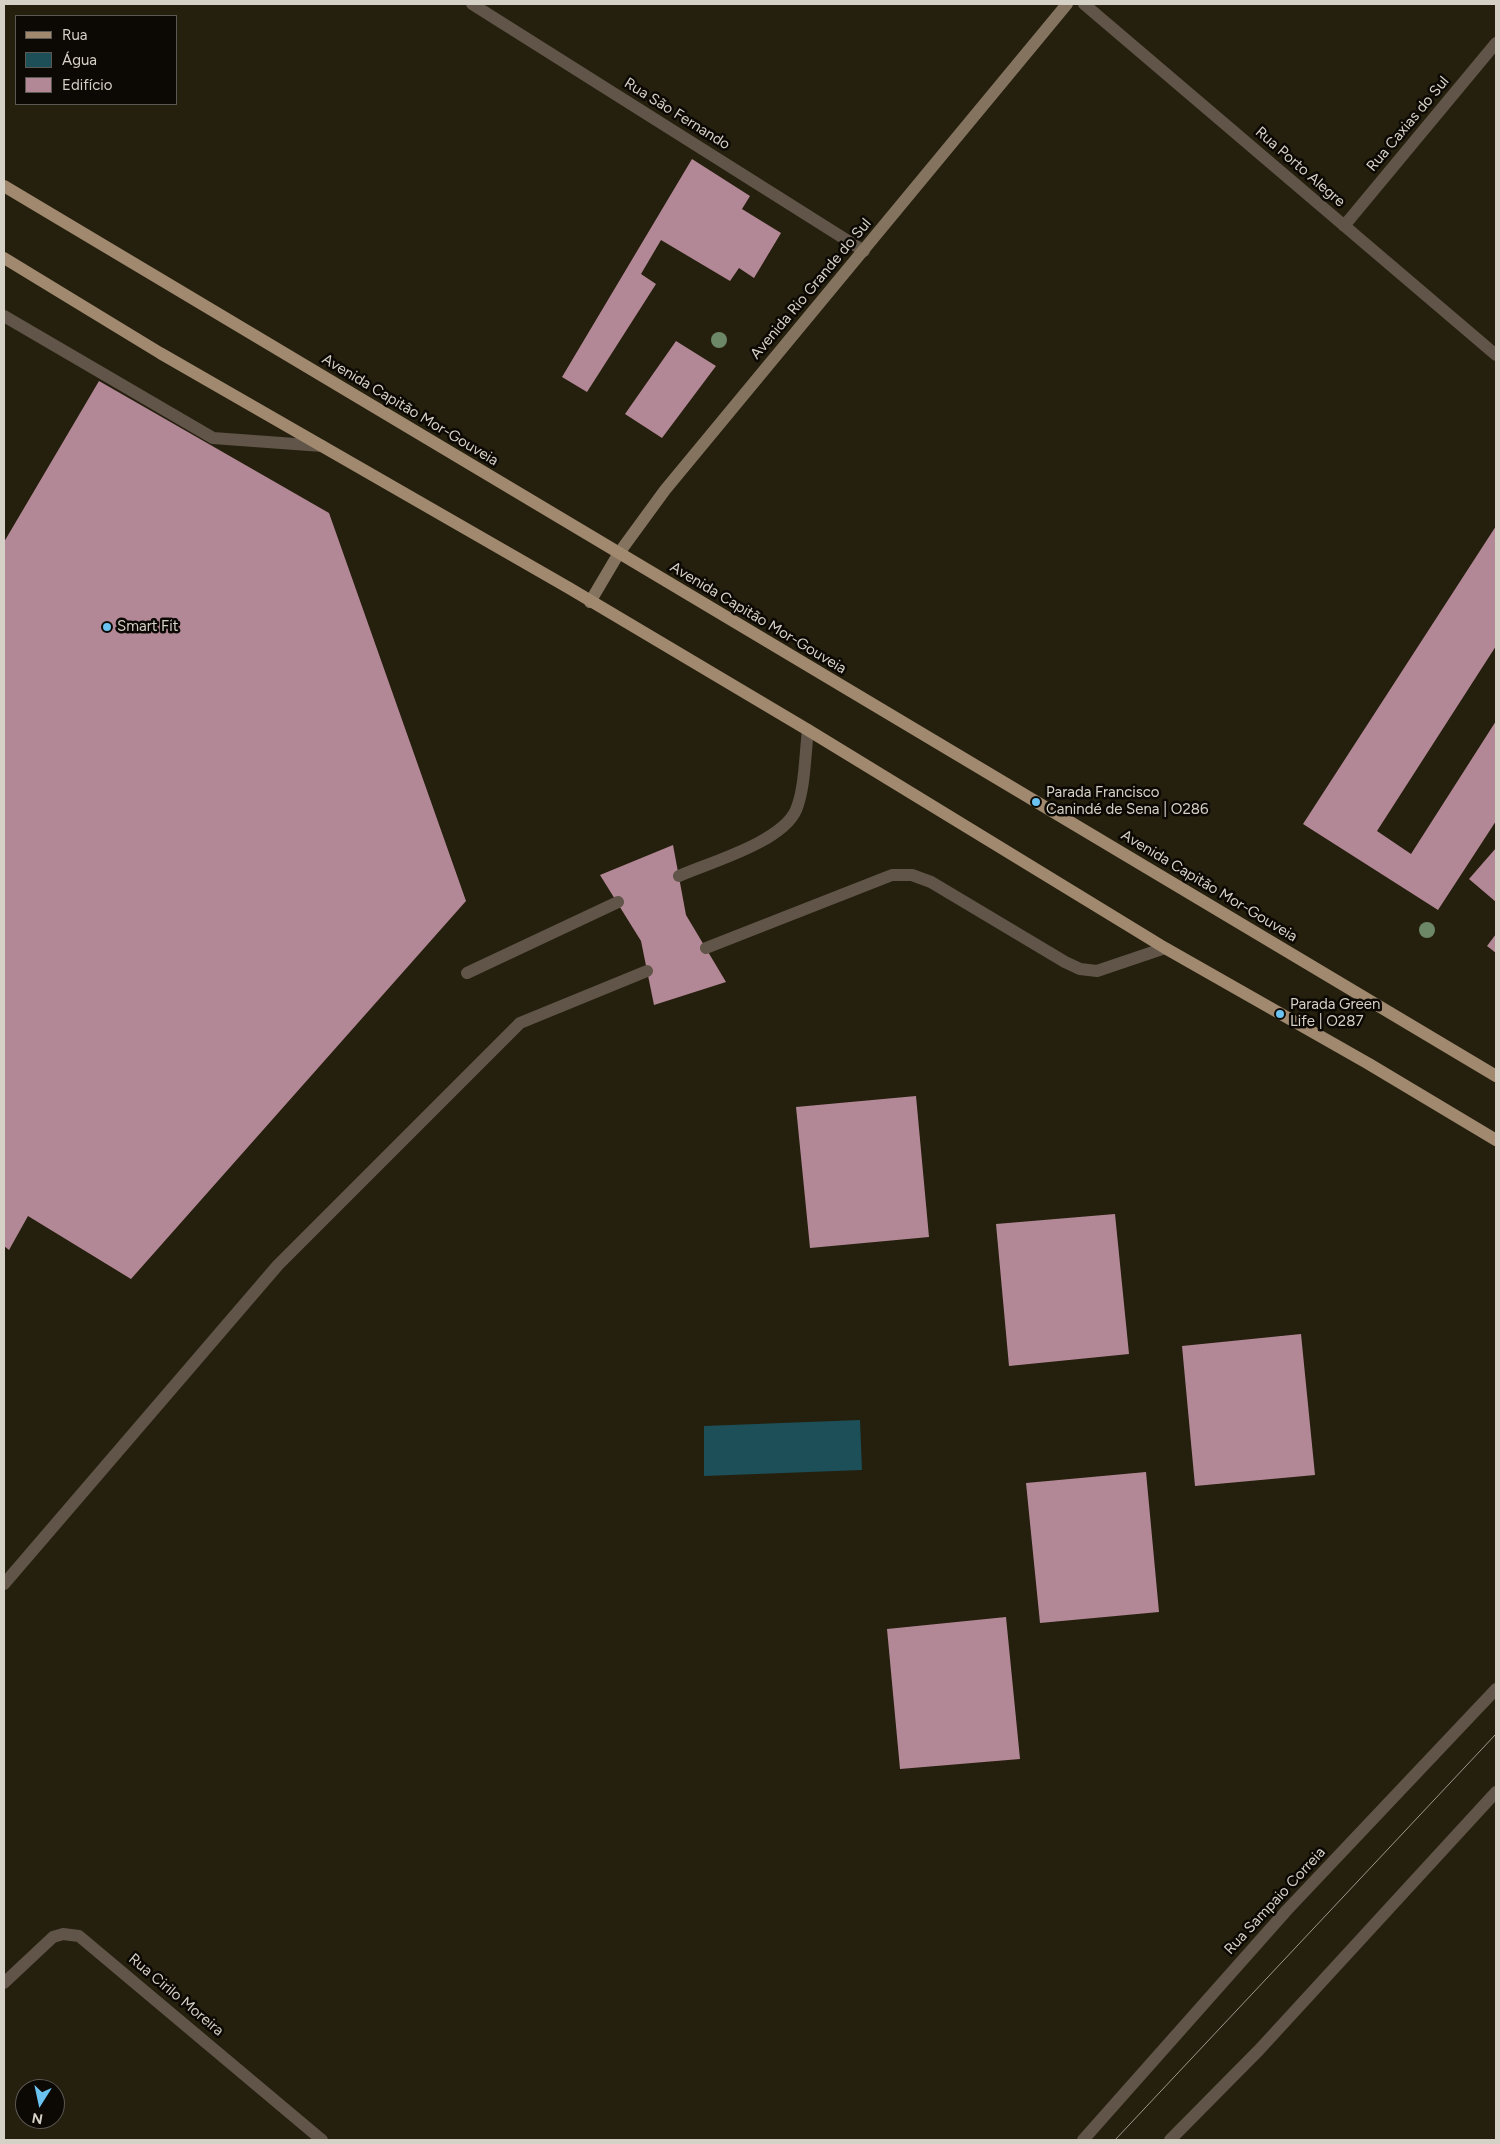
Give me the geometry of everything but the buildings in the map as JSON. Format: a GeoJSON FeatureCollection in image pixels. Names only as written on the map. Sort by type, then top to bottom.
{"type":"FeatureCollection","features":[{"type":"Feature","properties":{"kind":"main road","name":"Avenida Rio Grande do Sul"},"geometry":{"type":"LineString","coordinates":[[590,602],[619,554],[665,490],[1067,4]]}},
{"type":"Feature","properties":{"kind":"main road","name":"Avenida Capitão Mor-Gouveia"},"geometry":{"type":"LineString","coordinates":[[4,186],[1496,1076]]}},
{"type":"Feature","properties":{"kind":"main road"},"geometry":{"type":"LineString","coordinates":[[4,258],[160,352],[808,730],[1165,948],[1369,1064],[1496,1140]]}},
{"type":"Feature","properties":{"kind":"street","name":"Rua São Fernando"},"geometry":{"type":"LineString","coordinates":[[472,4],[864,251]]}},
{"type":"Feature","properties":{"kind":"street","name":"Rua Porto Alegre"},"geometry":{"type":"LineString","coordinates":[[1084,4],[1496,355]]}},
{"type":"Feature","properties":{"kind":"street","name":"Rua Caxias do Sul"},"geometry":{"type":"LineString","coordinates":[[1344,226],[1496,43]]}},
{"type":"Feature","properties":{"kind":"street"},"geometry":{"type":"LineString","coordinates":[[4,316],[76,363],[214,438],[322,446]]}},
{"type":"Feature","properties":{"kind":"street"},"geometry":{"type":"LineString","coordinates":[[679,876],[769,838],[786,826],[796,810],[800,794],[808,730]]}},
{"type":"Feature","properties":{"kind":"street"},"geometry":{"type":"LineString","coordinates":[[706,948],[892,875],[912,875],[931,882],[1065,962],[1080,969],[1097,971],[1165,948]]}},
{"type":"Feature","properties":{"kind":"street"},"geometry":{"type":"LineString","coordinates":[[467,973],[618,902]]}},
{"type":"Feature","properties":{"kind":"street"},"geometry":{"type":"LineString","coordinates":[[4,1584],[278,1265],[520,1023],[648,972]]}},
{"type":"Feature","properties":{"kind":"street","name":"Rua Sampaio Correia"},"geometry":{"type":"LineString","coordinates":[[1082,2140],[1288,1910],[1496,1689]]}},
{"type":"Feature","properties":{"kind":"street"},"geometry":{"type":"LineString","coordinates":[[1170,2140],[1259,2050],[1496,1792]]}},
{"type":"Feature","properties":{"kind":"street","name":"Rua Cirilo Moreira"},"geometry":{"type":"LineString","coordinates":[[4,1982],[53,1937],[63,1934],[79,1936],[322,2140]]}},
{"type":"Feature","properties":{"kind":"water"},"geometry":{"type":"Polygon","coordinates":[[[860,1420],[862,1470],[704,1476],[704,1426],[860,1420]]]}},
{"type":"Feature","properties":{"kind":"tram line"},"geometry":{"type":"LineString","coordinates":[[1115,2140],[1496,1734]]}},
{"type":"Feature","properties":{"kind":"place","name":"Smart Fit"},"geometry":{"type":"Point","coordinates":[107,627]}},
{"type":"Feature","properties":{"kind":"place","name":"Parada Francisco Canindé de Sena | O286"},"geometry":{"type":"Point","coordinates":[1036,802]}},
{"type":"Feature","properties":{"kind":"place","name":"Parada Green Life | O287"},"geometry":{"type":"Point","coordinates":[1280,1014]}}]}
